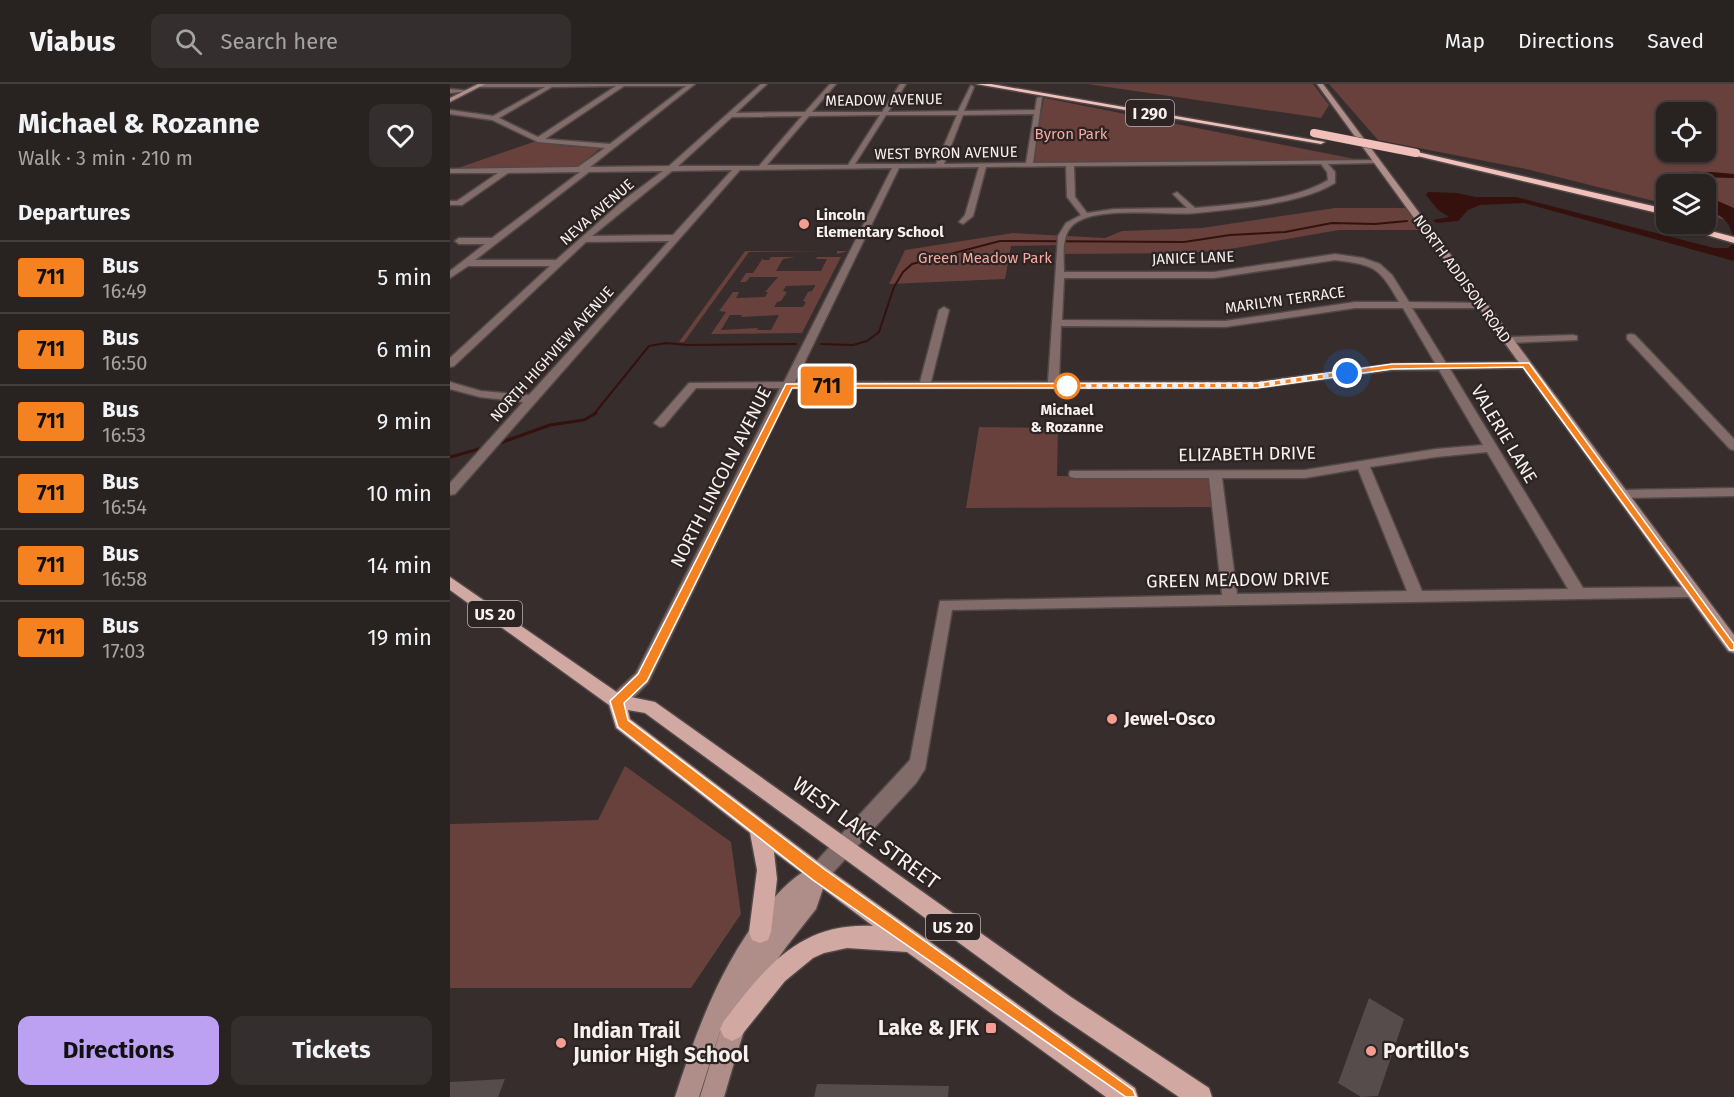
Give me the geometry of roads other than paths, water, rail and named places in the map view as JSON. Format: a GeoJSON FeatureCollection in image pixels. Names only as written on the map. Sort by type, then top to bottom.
{"type":"FeatureCollection","features":[{"type":"Feature","properties":{"kind":"highway","name":"I 290"},"geometry":{"type":"LineString","coordinates":[[979,84],[1418,157],[1656,219]]}},
{"type":"Feature","properties":{"kind":"highway","name":"I 290"},"geometry":{"type":"LineString","coordinates":[[1017,84],[1314,133],[1656,210]]}},
{"type":"Feature","properties":{"kind":"highway"},"geometry":{"type":"LineString","coordinates":[[1716,226],[1734,231]]}},
{"type":"Feature","properties":{"kind":"highway"},"geometry":{"type":"LineString","coordinates":[[1711,234],[1734,240]]}},
{"type":"Feature","properties":{"kind":"main road","name":"WEST LAKE STREET"},"geometry":{"type":"LineString","coordinates":[[450,582],[617,701],[649,707],[842,848],[1054,998],[1200,1097]]}},
{"type":"Feature","properties":{"kind":"main road","name":"US 20"},"geometry":{"type":"LineString","coordinates":[[617,701],[622,723],[818,874],[1126,1097]]}},
{"type":"Feature","properties":{"kind":"main road"},"geometry":{"type":"LineString","coordinates":[[759,828],[759,840],[766,859],[767,878],[760,932]]}},
{"type":"Feature","properties":{"kind":"main road"},"geometry":{"type":"LineString","coordinates":[[732,1029],[769,983],[786,966],[820,943],[838,938],[868,936],[910,942]]}},
{"type":"Feature","properties":{"kind":"street"},"geometry":{"type":"LineString","coordinates":[[450,100],[480,85],[690,84]]}},
{"type":"Feature","properties":{"kind":"street"},"geometry":{"type":"LineString","coordinates":[[450,274],[690,84]]}},
{"type":"Feature","properties":{"kind":"street","name":"NEVA AVENUE"},"geometry":{"type":"LineString","coordinates":[[450,364],[584,239],[628,201],[672,169],[764,84]]}},
{"type":"Feature","properties":{"kind":"street"},"geometry":{"type":"LineString","coordinates":[[761,168],[833,84]]}},
{"type":"Feature","properties":{"kind":"street"},"geometry":{"type":"LineString","coordinates":[[850,167],[903,84]]}},
{"type":"Feature","properties":{"kind":"street","name":"NORTH ADDISON ROAD"},"geometry":{"type":"LineString","coordinates":[[1320,84],[1734,647]]}},
{"type":"Feature","properties":{"kind":"street"},"geometry":{"type":"LineString","coordinates":[[494,118],[551,85]]}},
{"type":"Feature","properties":{"kind":"street"},"geometry":{"type":"LineString","coordinates":[[538,140],[622,85]]}},
{"type":"Feature","properties":{"kind":"street"},"geometry":{"type":"LineString","coordinates":[[939,166],[971,87]]}},
{"type":"Feature","properties":{"kind":"street"},"geometry":{"type":"LineString","coordinates":[[450,92],[468,91]]}},
{"type":"Feature","properties":{"kind":"street"},"geometry":{"type":"LineString","coordinates":[[1029,165],[1040,98]]}},
{"type":"Feature","properties":{"kind":"street"},"geometry":{"type":"LineString","coordinates":[[450,112],[494,118],[538,140],[611,146]]}},
{"type":"Feature","properties":{"kind":"street","name":"MEADOW AVENUE"},"geometry":{"type":"LineString","coordinates":[[731,115],[1037,112]]}},
{"type":"Feature","properties":{"kind":"street","name":"WEST BYRON AVENUE"},"geometry":{"type":"LineString","coordinates":[[450,170],[1377,161]]}},
{"type":"Feature","properties":{"kind":"street"},"geometry":{"type":"LineString","coordinates":[[1323,162],[1332,177],[1328,185]]}},
{"type":"Feature","properties":{"kind":"street"},"geometry":{"type":"LineString","coordinates":[[1070,165],[1071,197],[1085,215]]}},
{"type":"Feature","properties":{"kind":"street","name":"NORTH LINCOLN AVENUE"},"geometry":{"type":"LineString","coordinates":[[617,701],[642,678],[789,386],[896,166]]}},
{"type":"Feature","properties":{"kind":"street"},"geometry":{"type":"LineString","coordinates":[[963,222],[969,216],[983,166]]}},
{"type":"Feature","properties":{"kind":"street","name":"NORTH HIGHVIEW AVENUE"},"geometry":{"type":"LineString","coordinates":[[450,490],[738,168]]}},
{"type":"Feature","properties":{"kind":"street"},"geometry":{"type":"LineString","coordinates":[[450,203],[459,203],[507,170]]}},
{"type":"Feature","properties":{"kind":"street"},"geometry":{"type":"LineString","coordinates":[[1053,386],[1061,242],[1066,227],[1085,215],[1194,211],[1305,194],[1328,185],[1338,188]]}},
{"type":"Feature","properties":{"kind":"street"},"geometry":{"type":"LineString","coordinates":[[1265,191],[1276,198]]}},
{"type":"Feature","properties":{"kind":"street"},"geometry":{"type":"LineString","coordinates":[[1177,194],[1194,211]]}},
{"type":"Feature","properties":{"kind":"street"},"geometry":{"type":"LineString","coordinates":[[584,239],[676,238]]}},
{"type":"Feature","properties":{"kind":"street"},"geometry":{"type":"LineString","coordinates":[[459,241],[494,241]]}},
{"type":"Feature","properties":{"kind":"street"},"geometry":{"type":"LineString","coordinates":[[1362,261],[1371,252]]}},
{"type":"Feature","properties":{"kind":"street","name":"JANICE LANE"},"geometry":{"type":"LineString","coordinates":[[1060,275],[1214,275],[1322,257],[1362,261],[1377,266]]}},
{"type":"Feature","properties":{"kind":"street"},"geometry":{"type":"LineString","coordinates":[[465,263],[558,263]]}},
{"type":"Feature","properties":{"kind":"street","name":"VALERIE LANE"},"geometry":{"type":"LineString","coordinates":[[1377,266],[1389,277],[1578,593]]}},
{"type":"Feature","properties":{"kind":"street","name":"MARILYN TERRACE"},"geometry":{"type":"LineString","coordinates":[[1056,323],[1234,323],[1341,307],[1405,304],[1482,305]]}},
{"type":"Feature","properties":{"kind":"street"},"geometry":{"type":"LineString","coordinates":[[924,386],[944,310]]}},
{"type":"Feature","properties":{"kind":"street"},"geometry":{"type":"LineString","coordinates":[[1631,337],[1734,446]]}},
{"type":"Feature","properties":{"kind":"street"},"geometry":{"type":"LineString","coordinates":[[1508,340],[1573,338]]}},
{"type":"Feature","properties":{"kind":"street"},"geometry":{"type":"LineString","coordinates":[[660,423],[693,385],[1257,385],[1392,367],[1526,365]]}},
{"type":"Feature","properties":{"kind":"street"},"geometry":{"type":"LineString","coordinates":[[450,385],[480,394],[532,399]]}},
{"type":"Feature","properties":{"kind":"street","name":"ELIZABETH DRIVE"},"geometry":{"type":"LineString","coordinates":[[1075,474],[1305,474],[1436,453],[1491,448]]}},
{"type":"Feature","properties":{"kind":"street"},"geometry":{"type":"LineString","coordinates":[[1363,465],[1416,596]]}},
{"type":"Feature","properties":{"kind":"street"},"geometry":{"type":"LineString","coordinates":[[1215,474],[1230,600]]}},
{"type":"Feature","properties":{"kind":"street"},"geometry":{"type":"LineString","coordinates":[[1621,494],[1734,492]]}},
{"type":"Feature","properties":{"kind":"street","name":"GREEN MEADOW DRIVE"},"geometry":{"type":"LineString","coordinates":[[842,848],[909,777],[919,763],[945,605],[1692,592]]}},
{"type":"Feature","properties":{"kind":"street"},"geometry":{"type":"LineString","coordinates":[[687,1097],[710,1024],[740,962],[790,894],[818,874],[842,848]]}},
{"type":"Feature","properties":{"kind":"street"},"geometry":{"type":"LineString","coordinates":[[712,1097],[732,1029],[747,995],[769,953],[809,902],[818,874]]}},
{"type":"Feature","properties":{"kind":"waterway"},"geometry":{"type":"LineString","coordinates":[[821,344],[853,345],[867,341],[879,332],[894,287],[903,272],[912,264],[1000,241],[1184,242],[1230,235],[1285,232],[1332,223],[1375,224],[1407,221]]}},
{"type":"Feature","properties":{"kind":"waterway"},"geometry":{"type":"LineString","coordinates":[[594,414],[649,346],[666,343],[687,345],[796,344]]}},
{"type":"Feature","properties":{"kind":"waterway"},"geometry":{"type":"LineString","coordinates":[[500,443],[550,425],[584,420],[596,413]]}},
{"type":"Feature","properties":{"kind":"waterway"},"geometry":{"type":"LineString","coordinates":[[450,457],[479,449]]}},
{"type":"Feature","properties":{"kind":"place","name":"Lincoln Elementary School"},"geometry":{"type":"Point","coordinates":[804,224]}},
{"type":"Feature","properties":{"kind":"place","name":"Michael & Rozanne"},"geometry":{"type":"Point","coordinates":[1067,386]}},
{"type":"Feature","properties":{"kind":"place","name":"Jewel-Osco"},"geometry":{"type":"Point","coordinates":[1112,719]}},
{"type":"Feature","properties":{"kind":"place","name":"Lake & JFK"},"geometry":{"type":"Point","coordinates":[991,1028]}},
{"type":"Feature","properties":{"kind":"place","name":"Indian Trail Junior High School"},"geometry":{"type":"Point","coordinates":[561,1043]}},
{"type":"Feature","properties":{"kind":"place","name":"Portillo's"},"geometry":{"type":"Point","coordinates":[1371,1051]}},
{"type":"Feature","properties":{"kind":"park label","name":"Byron Park"},"geometry":{"type":"Point","coordinates":[1071,134]}},
{"type":"Feature","properties":{"kind":"park label","name":"Green Meadow Park"},"geometry":{"type":"Point","coordinates":[985,258]}}]}
